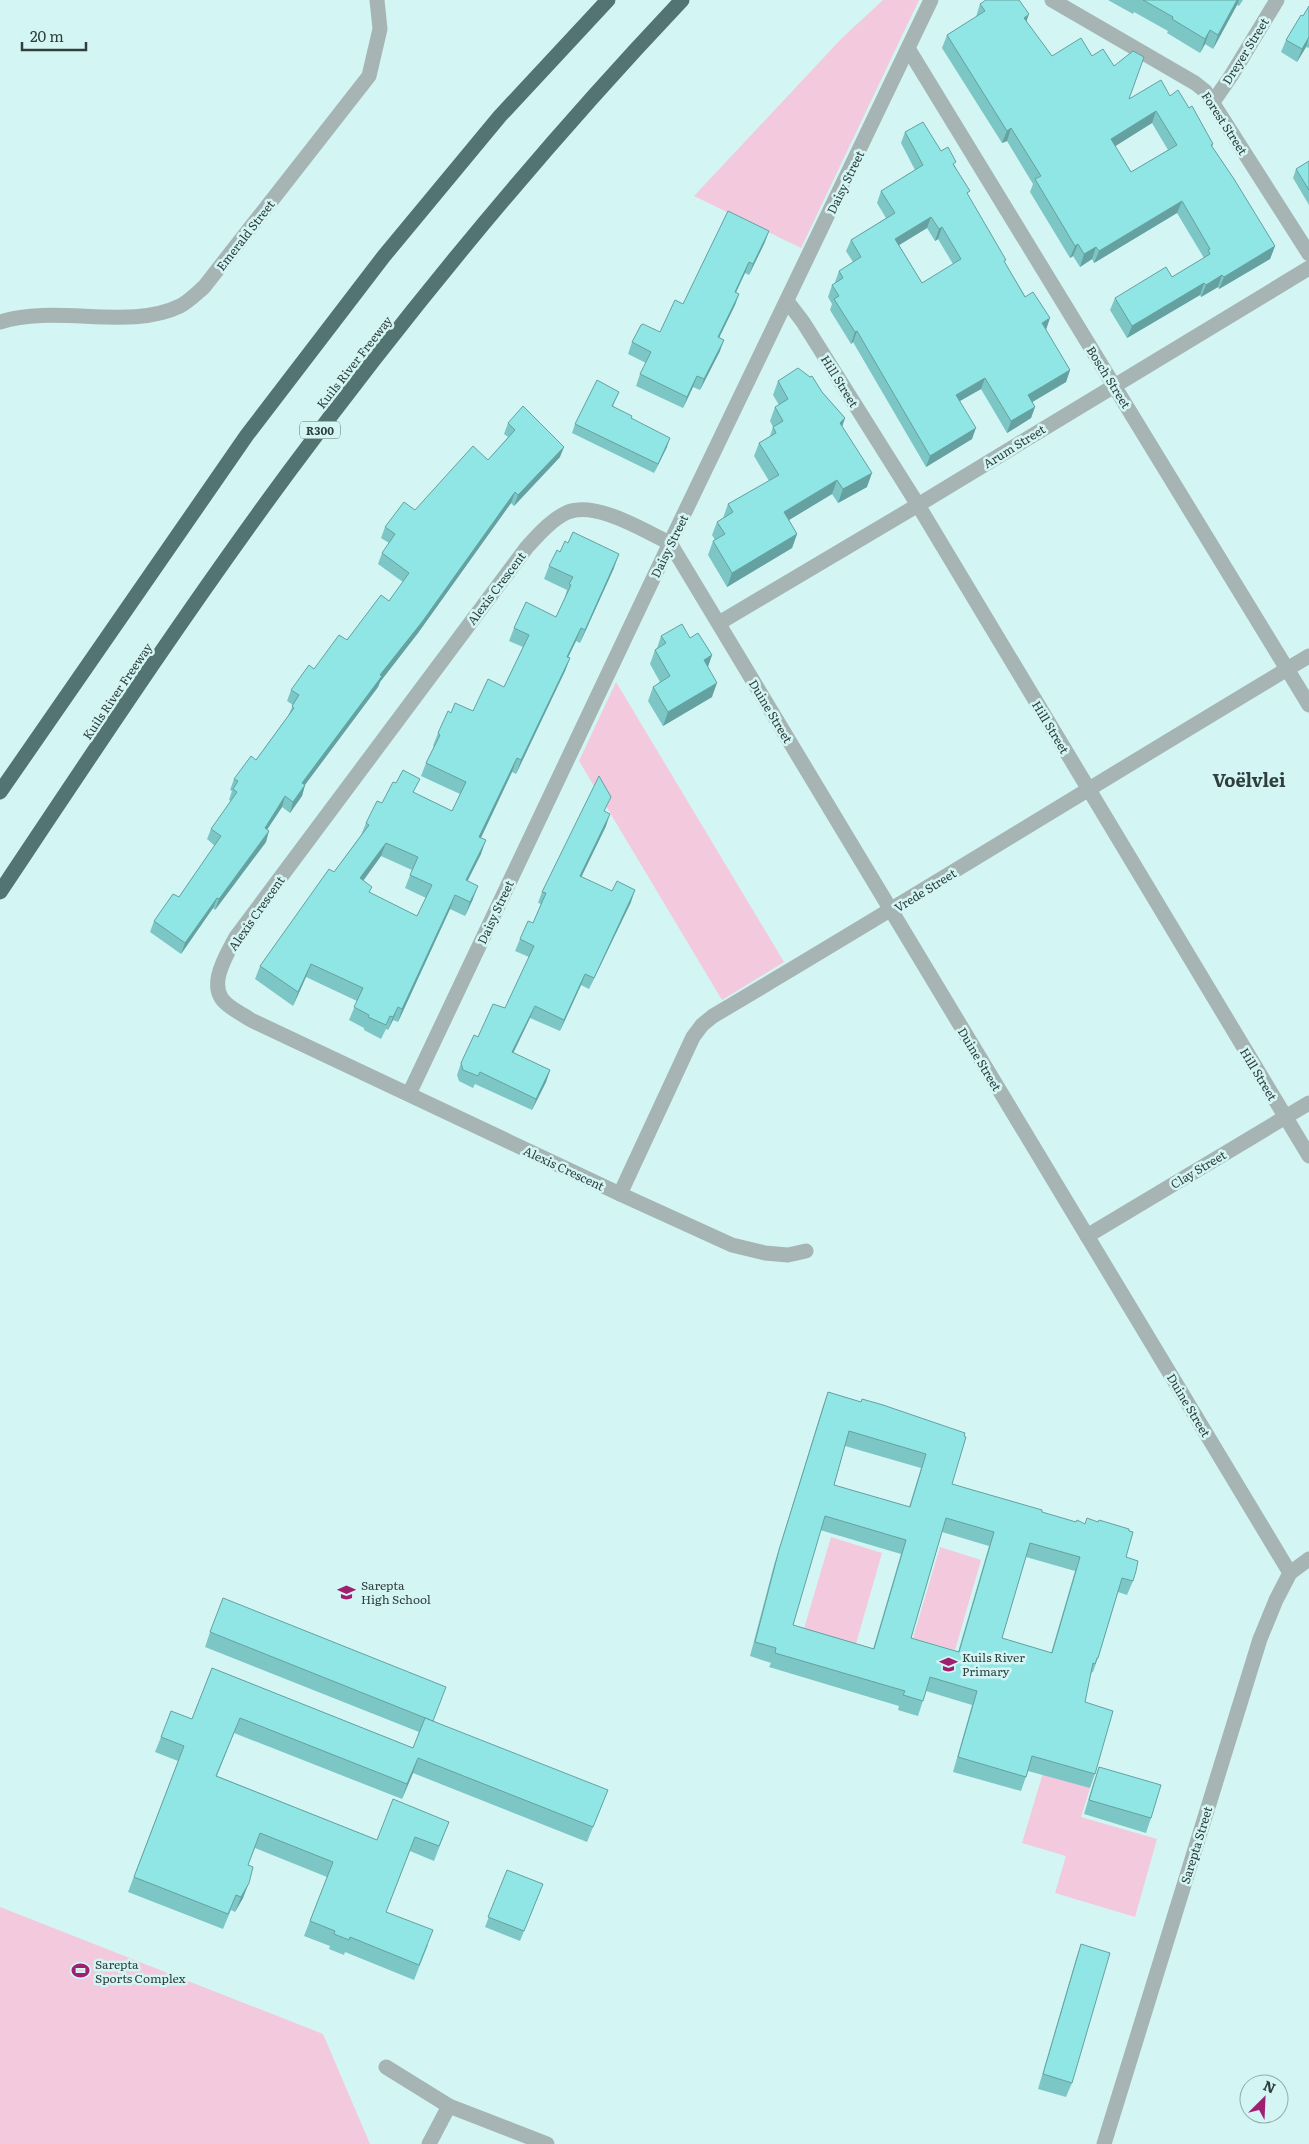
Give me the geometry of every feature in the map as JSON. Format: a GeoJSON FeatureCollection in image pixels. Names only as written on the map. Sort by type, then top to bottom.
{"type":"FeatureCollection","features":[{"type":"Feature","properties":{"kind":"highway"},"geometry":{"type":"LineString","coordinates":[[0,792],[247,435],[384,256],[500,116],[608,0]]}},
{"type":"Feature","properties":{"kind":"highway","name":"Kuils River Freeway"},"geometry":{"type":"LineString","coordinates":[[0,892],[152,664],[287,474],[361,376],[436,282],[542,157],[682,0]]}},
{"type":"Feature","properties":{"kind":"street","name":"Emerald Street"},"geometry":{"type":"LineString","coordinates":[[0,322],[15,317],[46,314],[146,317],[180,306],[204,287],[368,76],[380,29],[377,0]]}},
{"type":"Feature","properties":{"kind":"street","name":"Daisy Street"},"geometry":{"type":"LineString","coordinates":[[409,1094],[670,543],[932,0]]}},
{"type":"Feature","properties":{"kind":"street","name":"Forest Street"},"geometry":{"type":"LineString","coordinates":[[1052,0],[1195,83],[1213,102],[1309,254]]}},
{"type":"Feature","properties":{"kind":"street","name":"Dreyer Street"},"geometry":{"type":"LineString","coordinates":[[1213,102],[1277,0]]}},
{"type":"Feature","properties":{"kind":"street","name":"Bosch Street"},"geometry":{"type":"LineString","coordinates":[[909,50],[1309,705]]}},
{"type":"Feature","properties":{"kind":"street","name":"Arum Street"},"geometry":{"type":"LineString","coordinates":[[719,623],[1309,268]]}},
{"type":"Feature","properties":{"kind":"street","name":"Hill Street"},"geometry":{"type":"LineString","coordinates":[[787,301],[918,505],[1309,1156]]}},
{"type":"Feature","properties":{"kind":"street","name":"Alexis Crescent"},"geometry":{"type":"LineString","coordinates":[[670,543],[594,509],[568,512],[547,526],[527,547],[471,620],[236,937],[221,966],[217,987],[226,1004],[251,1020],[620,1194],[732,1244],[765,1253],[788,1255],[806,1251]]}},
{"type":"Feature","properties":{"kind":"street","name":"Duine Street"},"geometry":{"type":"LineString","coordinates":[[670,543],[1290,1573]]}},
{"type":"Feature","properties":{"kind":"street","name":"Vrede Street"},"geometry":{"type":"LineString","coordinates":[[620,1194],[694,1037],[702,1025],[713,1016],[890,911],[1309,656]]}},
{"type":"Feature","properties":{"kind":"street","name":"Clay Street"},"geometry":{"type":"LineString","coordinates":[[1087,1236],[1309,1103]]}},
{"type":"Feature","properties":{"kind":"street","name":"Sarepta Street"},"geometry":{"type":"LineString","coordinates":[[1104,2144],[1260,1639],[1276,1600],[1290,1573],[1309,1559]]}},
{"type":"Feature","properties":{"kind":"street"},"geometry":{"type":"LineString","coordinates":[[386,2067],[449,2106],[547,2144]]}},
{"type":"Feature","properties":{"kind":"street"},"geometry":{"type":"LineString","coordinates":[[429,2144],[449,2106]]}},
{"type":"Feature","properties":{"kind":"shaded area"},"geometry":{"type":"Polygon","coordinates":[[[883,0],[919,0],[801,248],[694,196],[842,38],[883,0]]]}},
{"type":"Feature","properties":{"kind":"shaded area"},"geometry":{"type":"Polygon","coordinates":[[[616,682],[784,962],[722,1000],[579,761],[616,682]]]}},
{"type":"Feature","properties":{"kind":"shaded area"},"geometry":{"type":"Polygon","coordinates":[[[831,1537],[882,1553],[853,1654],[801,1639],[831,1537]]]}},
{"type":"Feature","properties":{"kind":"shaded area"},"geometry":{"type":"Polygon","coordinates":[[[940,1547],[981,1560],[955,1650],[913,1638],[940,1547]]]}},
{"type":"Feature","properties":{"kind":"shaded area"},"geometry":{"type":"Polygon","coordinates":[[[1043,1773],[1090,1788],[1081,1817],[1157,1839],[1135,1917],[1055,1893],[1066,1856],[1022,1843],[1043,1773]]]}},
{"type":"Feature","properties":{"kind":"shaded area","name":"Sarepta Sports Complex"},"geometry":{"type":"Polygon","coordinates":[[[0,1907],[323,2034],[370,2144],[0,2144],[0,1907]]]}},
{"type":"Feature","properties":{"kind":"building"},"geometry":{"type":"Polygon","coordinates":[[[986,0],[1019,0],[1029,14],[1024,18],[1052,56],[1081,38],[1092,56],[1103,49],[1114,66],[1133,51],[1144,57],[1129,99],[1161,80],[1170,96],[1178,90],[1189,108],[1192,106],[1213,144],[1211,145],[1275,246],[1224,277],[1222,275],[1206,285],[1204,283],[1132,326],[1115,298],[1166,267],[1172,277],[1210,254],[1208,250],[1210,249],[1182,201],[1099,251],[1096,247],[1084,254],[1078,244],[1075,246],[1035,179],[1041,176],[1011,128],[1007,131],[947,35],[985,11],[980,4],[986,0]],[[1156,111],[1111,139],[1131,172],[1177,145],[1156,111]]]}},
{"type":"Feature","properties":{"kind":"building"},"geometry":{"type":"Polygon","coordinates":[[[1143,0],[1237,0],[1218,35],[1210,30],[1205,39],[1172,19],[1173,17],[1143,0]]]}},
{"type":"Feature","properties":{"kind":"building"},"geometry":{"type":"Polygon","coordinates":[[[1309,6],[1309,37],[1302,49],[1286,40],[1301,15],[1303,16],[1309,6]]]}},
{"type":"Feature","properties":{"kind":"building"},"geometry":{"type":"Polygon","coordinates":[[[923,122],[941,151],[948,147],[956,162],[953,164],[970,191],[967,193],[1025,297],[1033,292],[1050,318],[1042,323],[1070,370],[1028,395],[1035,407],[1011,421],[985,378],[956,395],[976,428],[930,456],[857,331],[855,332],[834,299],[839,296],[832,285],[843,278],[839,271],[861,257],[851,240],[895,213],[881,191],[923,165],[905,132],[923,122]],[[931,217],[895,239],[922,283],[961,259],[942,227],[939,229],[931,217]]]}},
{"type":"Feature","properties":{"kind":"building"},"geometry":{"type":"Polygon","coordinates":[[[1309,161],[1309,190],[1296,169],[1309,161]]]}},
{"type":"Feature","properties":{"kind":"building"},"geometry":{"type":"Polygon","coordinates":[[[728,211],[769,231],[753,264],[749,262],[735,292],[739,294],[718,337],[724,340],[704,379],[697,376],[687,397],[640,374],[651,352],[632,342],[643,324],[660,332],[675,300],[683,304],[728,211]]]}},
{"type":"Feature","properties":{"kind":"building"},"geometry":{"type":"Polygon","coordinates":[[[798,368],[810,377],[812,376],[822,392],[845,418],[840,423],[872,473],[843,489],[837,480],[784,512],[797,534],[732,573],[713,541],[725,534],[717,522],[733,512],[728,504],[779,475],[759,443],[776,433],[773,427],[783,421],[775,407],[788,399],[778,381],[798,368]]]}},
{"type":"Feature","properties":{"kind":"building"},"geometry":{"type":"Polygon","coordinates":[[[597,380],[619,392],[612,406],[670,438],[658,464],[575,424],[597,380]]]}},
{"type":"Feature","properties":{"kind":"building"},"geometry":{"type":"Polygon","coordinates":[[[523,406],[564,447],[518,495],[515,492],[422,622],[380,675],[382,676],[302,783],[305,785],[293,802],[285,796],[265,828],[269,831],[185,943],[154,921],[173,894],[179,897],[221,836],[211,829],[237,792],[233,789],[238,781],[234,779],[251,756],[256,760],[294,708],[292,706],[299,695],[291,690],[309,665],[314,669],[339,635],[347,640],[381,595],[389,601],[409,573],[382,553],[395,534],[385,527],[404,502],[415,510],[473,446],[488,460],[515,430],[508,423],[523,406]]]}},
{"type":"Feature","properties":{"kind":"building"},"geometry":{"type":"Polygon","coordinates":[[[573,532],[619,554],[585,630],[581,628],[567,657],[570,658],[521,760],[517,758],[479,837],[486,840],[466,880],[478,886],[470,902],[455,895],[402,1009],[398,1007],[393,1017],[390,1016],[386,1025],[368,1017],[369,1015],[354,1007],[363,988],[311,964],[298,992],[260,966],[329,869],[334,872],[369,825],[366,823],[377,801],[382,803],[393,782],[396,783],[403,770],[420,779],[413,792],[452,811],[466,782],[426,763],[440,735],[438,733],[448,711],[451,713],[455,703],[473,711],[488,679],[504,687],[529,635],[514,628],[526,602],[556,617],[573,577],[549,566],[557,550],[560,552],[565,541],[568,543],[573,532]],[[386,843],[360,878],[372,887],[369,892],[417,916],[432,885],[410,875],[418,857],[386,843]]]}},
{"type":"Feature","properties":{"kind":"building"},"geometry":{"type":"Polygon","coordinates":[[[682,624],[690,638],[698,633],[712,655],[704,660],[717,683],[668,712],[653,687],[670,676],[655,650],[666,643],[661,636],[682,624]]]}},
{"type":"Feature","properties":{"kind":"building"},"geometry":{"type":"Polygon","coordinates":[[[599,776],[611,797],[604,811],[610,814],[580,876],[612,891],[617,881],[635,890],[594,978],[585,974],[564,1020],[535,1006],[512,1052],[550,1070],[536,1099],[480,1072],[478,1076],[463,1070],[461,1063],[474,1035],[478,1037],[493,1004],[505,1008],[534,946],[520,939],[528,921],[533,923],[546,893],[542,892],[599,776]]]}},
{"type":"Feature","properties":{"kind":"building"},"geometry":{"type":"Polygon","coordinates":[[[828,1392],[861,1402],[862,1399],[883,1405],[965,1433],[964,1436],[966,1437],[952,1484],[1042,1510],[1042,1512],[1076,1522],[1077,1520],[1085,1524],[1087,1518],[1129,1529],[1129,1531],[1133,1532],[1126,1557],[1138,1561],[1136,1571],[1133,1581],[1122,1578],[1098,1658],[1095,1664],[1093,1663],[1085,1702],[1113,1711],[1095,1774],[1032,1756],[1026,1777],[958,1757],[977,1691],[930,1677],[923,1701],[903,1695],[905,1691],[775,1653],[776,1648],[755,1642],[779,1550],[828,1392]],[[849,1431],[834,1485],[910,1507],[926,1454],[849,1431]],[[825,1516],[793,1625],[874,1649],[906,1540],[825,1516]],[[946,1518],[911,1638],[959,1652],[994,1532],[946,1518]],[[1030,1543],[1002,1638],[1052,1653],[1080,1557],[1030,1543]]]}},
{"type":"Feature","properties":{"kind":"building"},"geometry":{"type":"Polygon","coordinates":[[[223,1598],[446,1687],[433,1721],[210,1632],[223,1598]]]}},
{"type":"Feature","properties":{"kind":"building"},"geometry":{"type":"Polygon","coordinates":[[[212,1668],[413,1748],[425,1718],[608,1790],[593,1827],[418,1758],[407,1784],[240,1718],[216,1776],[377,1840],[393,1799],[449,1822],[439,1846],[415,1837],[386,1912],[433,1930],[419,1965],[350,1937],[349,1940],[334,1934],[335,1931],[310,1921],[333,1862],[260,1833],[248,1865],[253,1867],[249,1883],[241,1897],[236,1895],[228,1914],[134,1877],[184,1746],[161,1737],[171,1711],[192,1719],[212,1668]]]}},
{"type":"Feature","properties":{"kind":"building"},"geometry":{"type":"Polygon","coordinates":[[[1099,1767],[1161,1785],[1151,1818],[1089,1800],[1099,1767]]]}},
{"type":"Feature","properties":{"kind":"building"},"geometry":{"type":"Polygon","coordinates":[[[507,1870],[543,1884],[524,1931],[488,1917],[507,1870]]]}},
{"type":"Feature","properties":{"kind":"building"},"geometry":{"type":"Polygon","coordinates":[[[1081,1944],[1110,1953],[1072,2083],[1043,2074],[1081,1944]]]}},
{"type":"Feature","properties":{"kind":"place","name":"Sarepta High School"},"geometry":{"type":"Point","coordinates":[347,1592]}},
{"type":"Feature","properties":{"kind":"place","name":"Kuils River Primary"},"geometry":{"type":"Point","coordinates":[948,1664]}},
{"type":"Feature","properties":{"kind":"place","name":"Sarepta Sports Complex"},"geometry":{"type":"Point","coordinates":[81,1971]}},
{"type":"Feature","properties":{"kind":"district","name":"Voëlvlei"},"geometry":{"type":"Point","coordinates":[1249,779]}}]}
